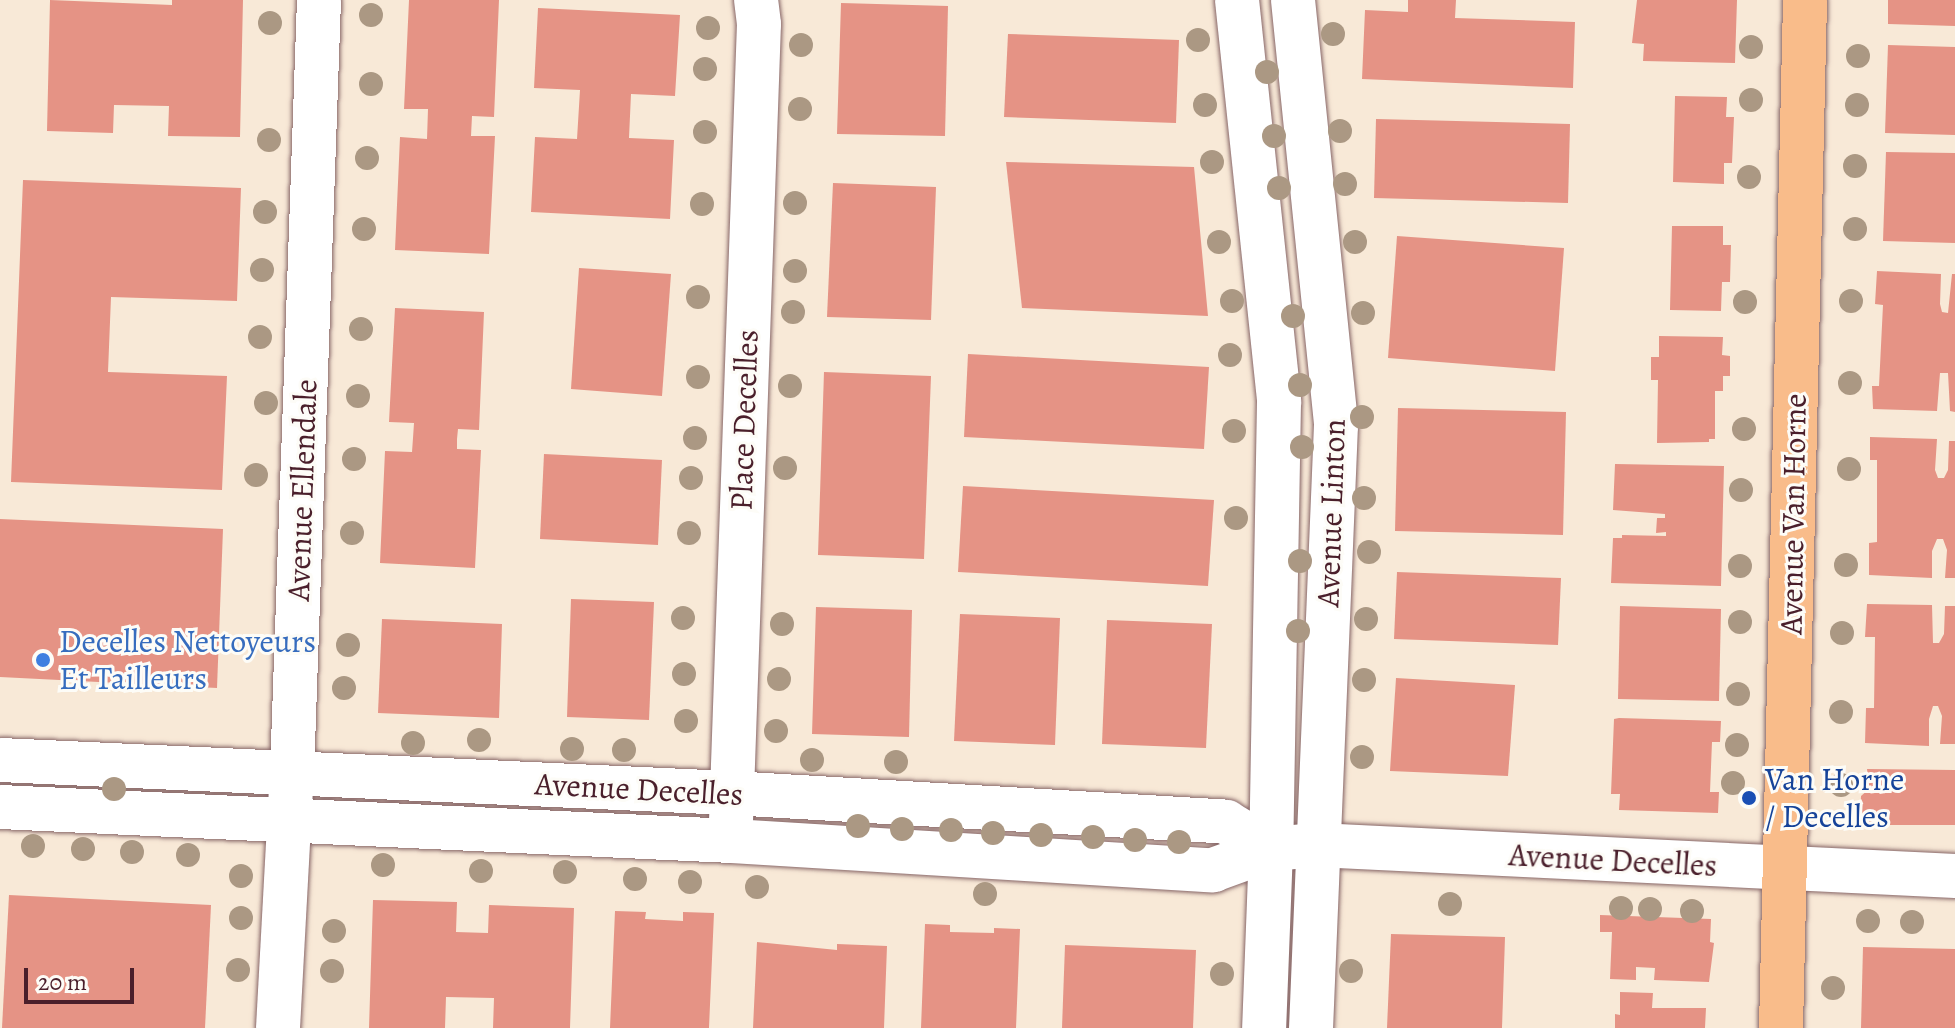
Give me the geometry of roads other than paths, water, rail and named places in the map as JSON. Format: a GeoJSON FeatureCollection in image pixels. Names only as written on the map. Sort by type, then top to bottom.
{"type":"FeatureCollection","features":[{"type":"Feature","properties":{"kind":"main road","name":"Avenue Van Horne"},"geometry":{"type":"LineString","coordinates":[[1781,1028],[1805,0]]}},
{"type":"Feature","properties":{"kind":"street","name":"Avenue Ellendale"},"geometry":{"type":"LineString","coordinates":[[278,1028],[292,773],[319,0]]}},
{"type":"Feature","properties":{"kind":"street","name":"Place Decelles"},"geometry":{"type":"LineString","coordinates":[[732,841],[730,793],[759,24],[756,0]]}},
{"type":"Feature","properties":{"kind":"street","name":"Avenue Linton"},"geometry":{"type":"LineString","coordinates":[[1237,0],[1279,402],[1271,849],[1264,1028]]}},
{"type":"Feature","properties":{"kind":"street","name":"Avenue Linton"},"geometry":{"type":"LineString","coordinates":[[1293,0],[1336,425],[1311,1028]]}},
{"type":"Feature","properties":{"kind":"street","name":"Avenue Decelles"},"geometry":{"type":"LineString","coordinates":[[0,760],[730,793],[1226,822],[1271,849]]}},
{"type":"Feature","properties":{"kind":"street","name":"Avenue Decelles"},"geometry":{"type":"LineString","coordinates":[[0,807],[732,841],[1213,870],[1271,849],[1317,845],[1955,876]]}},
{"type":"Feature","properties":{"kind":"place","name":"Decelles Nettoyeurs Et Tailleurs"},"geometry":{"type":"Point","coordinates":[43,660]}},
{"type":"Feature","properties":{"kind":"place","name":"Van Horne / Decelles"},"geometry":{"type":"Point","coordinates":[1749,798]}}]}
